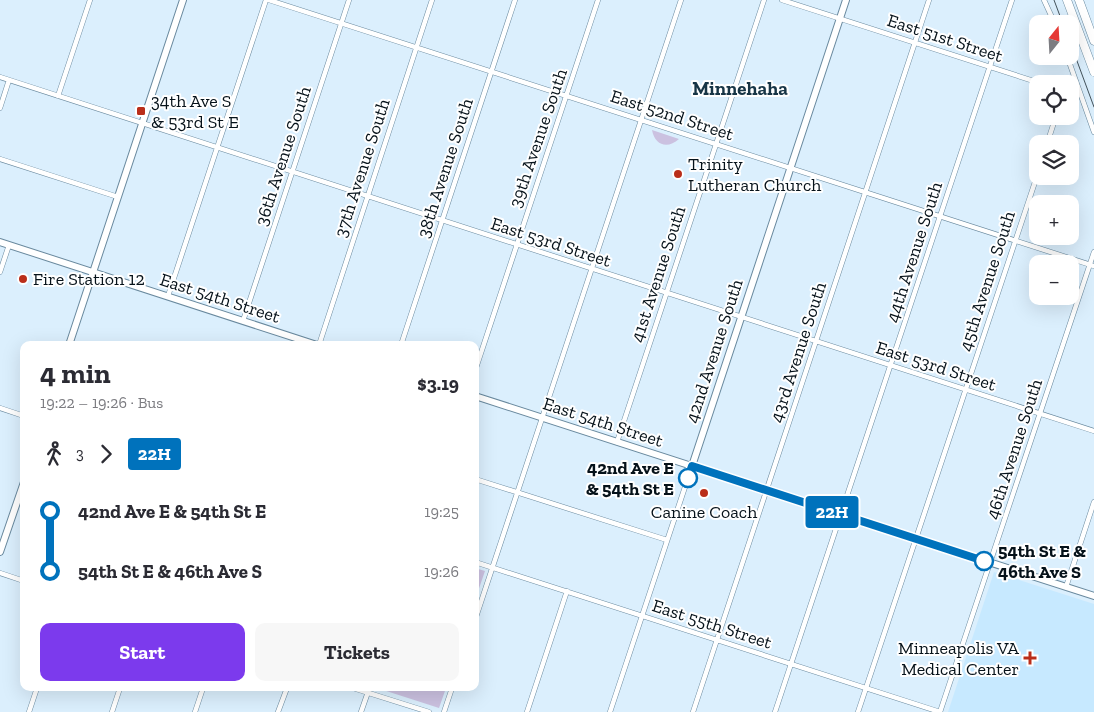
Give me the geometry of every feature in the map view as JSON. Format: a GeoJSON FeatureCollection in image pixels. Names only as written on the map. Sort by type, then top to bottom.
{"type":"FeatureCollection","features":[{"type":"Feature","properties":{"kind":"highway"},"geometry":{"type":"LineString","coordinates":[[1067,0],[1094,72]]}},
{"type":"Feature","properties":{"kind":"highway"},"geometry":{"type":"LineString","coordinates":[[1079,0],[1094,41]]}},
{"type":"Feature","properties":{"kind":"street"},"geometry":{"type":"LineString","coordinates":[[58,96],[90,0]]}},
{"type":"Feature","properties":{"kind":"street"},"geometry":{"type":"LineString","coordinates":[[70,341],[183,0]]}},
{"type":"Feature","properties":{"kind":"street"},"geometry":{"type":"LineString","coordinates":[[168,296],[268,0]]}},
{"type":"Feature","properties":{"kind":"street","name":"East 52nd Street"},"geometry":{"type":"LineString","coordinates":[[268,0],[1092,265]]}},
{"type":"Feature","properties":{"kind":"street","name":"36th Avenue South"},"geometry":{"type":"LineString","coordinates":[[243,321],[349,0]]}},
{"type":"Feature","properties":{"kind":"street","name":"37th Avenue South"},"geometry":{"type":"LineString","coordinates":[[319,341],[432,0]]}},
{"type":"Feature","properties":{"kind":"street","name":"38th Avenue South"},"geometry":{"type":"LineString","coordinates":[[402,341],[515,0]]}},
{"type":"Feature","properties":{"kind":"street","name":"39th Avenue South"},"geometry":{"type":"LineString","coordinates":[[479,359],[598,0]]}},
{"type":"Feature","properties":{"kind":"street"},"geometry":{"type":"LineString","coordinates":[[479,608],[681,0]]}},
{"type":"Feature","properties":{"kind":"street","name":"41st Avenue South"},"geometry":{"type":"LineString","coordinates":[[617,442],[764,0]]}},
{"type":"Feature","properties":{"kind":"street","name":"East 51st Street"},"geometry":{"type":"LineString","coordinates":[[782,0],[1029,80]]}},
{"type":"Feature","properties":{"kind":"street","name":"42nd Avenue South"},"geometry":{"type":"LineString","coordinates":[[610,712],[846,0]]}},
{"type":"Feature","properties":{"kind":"street","name":"43rd Avenue South"},"geometry":{"type":"LineString","coordinates":[[693,712],[929,0]]}},
{"type":"Feature","properties":{"kind":"street","name":"44th Avenue South"},"geometry":{"type":"LineString","coordinates":[[775,712],[1012,0]]}},
{"type":"Feature","properties":{"kind":"street"},"geometry":{"type":"LineString","coordinates":[[1044,0],[1050,15]]}},
{"type":"Feature","properties":{"kind":"street","name":"East 53rd Street"},"geometry":{"type":"LineString","coordinates":[[0,77],[1094,431]]}},
{"type":"Feature","properties":{"kind":"street"},"geometry":{"type":"LineString","coordinates":[[0,108],[9,80]]}},
{"type":"Feature","properties":{"kind":"street"},"geometry":{"type":"LineString","coordinates":[[1079,91],[1094,132]]}},
{"type":"Feature","properties":{"kind":"street"},"geometry":{"type":"LineString","coordinates":[[0,159],[118,197]]}},
{"type":"Feature","properties":{"kind":"street","name":"45th Avenue South"},"geometry":{"type":"LineString","coordinates":[[858,712],[1034,185]]}},
{"type":"Feature","properties":{"kind":"street","name":"East 54th Street"},"geometry":{"type":"LineString","coordinates":[[0,242],[306,341]]}},
{"type":"Feature","properties":{"kind":"street"},"geometry":{"type":"LineString","coordinates":[[0,272],[9,245]]}},
{"type":"Feature","properties":{"kind":"street","name":"46th Avenue South"},"geometry":{"type":"LineString","coordinates":[[940,712],[1092,265],[1094,252]]}},
{"type":"Feature","properties":{"kind":"street","name":"East 54th Street"},"geometry":{"type":"LineString","coordinates":[[479,397],[1094,596]]}},
{"type":"Feature","properties":{"kind":"street"},"geometry":{"type":"LineString","coordinates":[[0,408],[20,415]]}},
{"type":"Feature","properties":{"kind":"street"},"geometry":{"type":"LineString","coordinates":[[479,480],[667,540]]}},
{"type":"Feature","properties":{"kind":"street"},"geometry":{"type":"LineString","coordinates":[[0,552],[20,494]]}},
{"type":"Feature","properties":{"kind":"street"},"geometry":{"type":"LineString","coordinates":[[1066,587],[1094,502]]}},
{"type":"Feature","properties":{"kind":"street","name":"East 55th Street"},"geometry":{"type":"LineString","coordinates":[[479,563],[940,712]]}},
{"type":"Feature","properties":{"kind":"street"},"geometry":{"type":"LineString","coordinates":[[0,573],[20,580]]}},
{"type":"Feature","properties":{"kind":"street"},"geometry":{"type":"LineString","coordinates":[[527,712],[567,591]]}},
{"type":"Feature","properties":{"kind":"street"},"geometry":{"type":"LineString","coordinates":[[29,712],[36,691]]}},
{"type":"Feature","properties":{"kind":"street"},"geometry":{"type":"LineString","coordinates":[[112,712],[119,691]]}},
{"type":"Feature","properties":{"kind":"street"},"geometry":{"type":"LineString","coordinates":[[195,712],[202,691]]}},
{"type":"Feature","properties":{"kind":"street"},"geometry":{"type":"LineString","coordinates":[[278,712],[286,691]]}},
{"type":"Feature","properties":{"kind":"street"},"geometry":{"type":"LineString","coordinates":[[364,691],[429,712]]}},
{"type":"Feature","properties":{"kind":"street"},"geometry":{"type":"LineString","coordinates":[[444,712],[451,691]]}},
{"type":"Feature","properties":{"kind":"street"},"geometry":{"type":"LineString","coordinates":[[361,712],[368,692]]}},
{"type":"Feature","properties":{"kind":"shaded area"},"geometry":{"type":"Polygon","coordinates":[[[652,130],[679,139],[666,145],[659,143],[652,130]]]}},
{"type":"Feature","properties":{"kind":"shaded area"},"geometry":{"type":"Polygon","coordinates":[[[479,569],[485,571],[479,588],[479,569]]]}},
{"type":"Feature","properties":{"kind":"shaded area","name":"Minneapolis VA Medical Center"},"geometry":{"type":"Polygon","coordinates":[[[994,572],[1094,604],[1094,712],[948,712],[994,572]]]}},
{"type":"Feature","properties":{"kind":"shaded area"},"geometry":{"type":"Polygon","coordinates":[[[386,691],[445,691],[439,708],[386,691]]]}},
{"type":"Feature","properties":{"kind":"tram line"},"geometry":{"type":"LineString","coordinates":[[1054,0],[1060,15]]}},
{"type":"Feature","properties":{"kind":"tram line"},"geometry":{"type":"LineString","coordinates":[[1078,65],[1094,107]]}},
{"type":"Feature","properties":{"kind":"bus line","name":"22H"},"geometry":{"type":"LineString","coordinates":[[688,478],[692,466],[984,561]]}},
{"type":"Feature","properties":{"kind":"place","name":"34th Ave S & 53rd St E"},"geometry":{"type":"Point","coordinates":[141,111]}},
{"type":"Feature","properties":{"kind":"place","name":"Trinity Lutheran Church"},"geometry":{"type":"Point","coordinates":[678,174]}},
{"type":"Feature","properties":{"kind":"place","name":"Fire Station 12"},"geometry":{"type":"Point","coordinates":[23,279]}},
{"type":"Feature","properties":{"kind":"place","name":"42nd Ave E & 54th St E"},"geometry":{"type":"Point","coordinates":[688,478]}},
{"type":"Feature","properties":{"kind":"place","name":"Canine Coach"},"geometry":{"type":"Point","coordinates":[704,493]}},
{"type":"Feature","properties":{"kind":"place","name":"54th St E & 46th Ave S"},"geometry":{"type":"Point","coordinates":[984,561]}},
{"type":"Feature","properties":{"kind":"place","name":"Minneapolis VA Medical Center"},"geometry":{"type":"Point","coordinates":[1030,658]}},
{"type":"Feature","properties":{"kind":"district","name":"Minnehaha"},"geometry":{"type":"Point","coordinates":[740,88]}}]}
